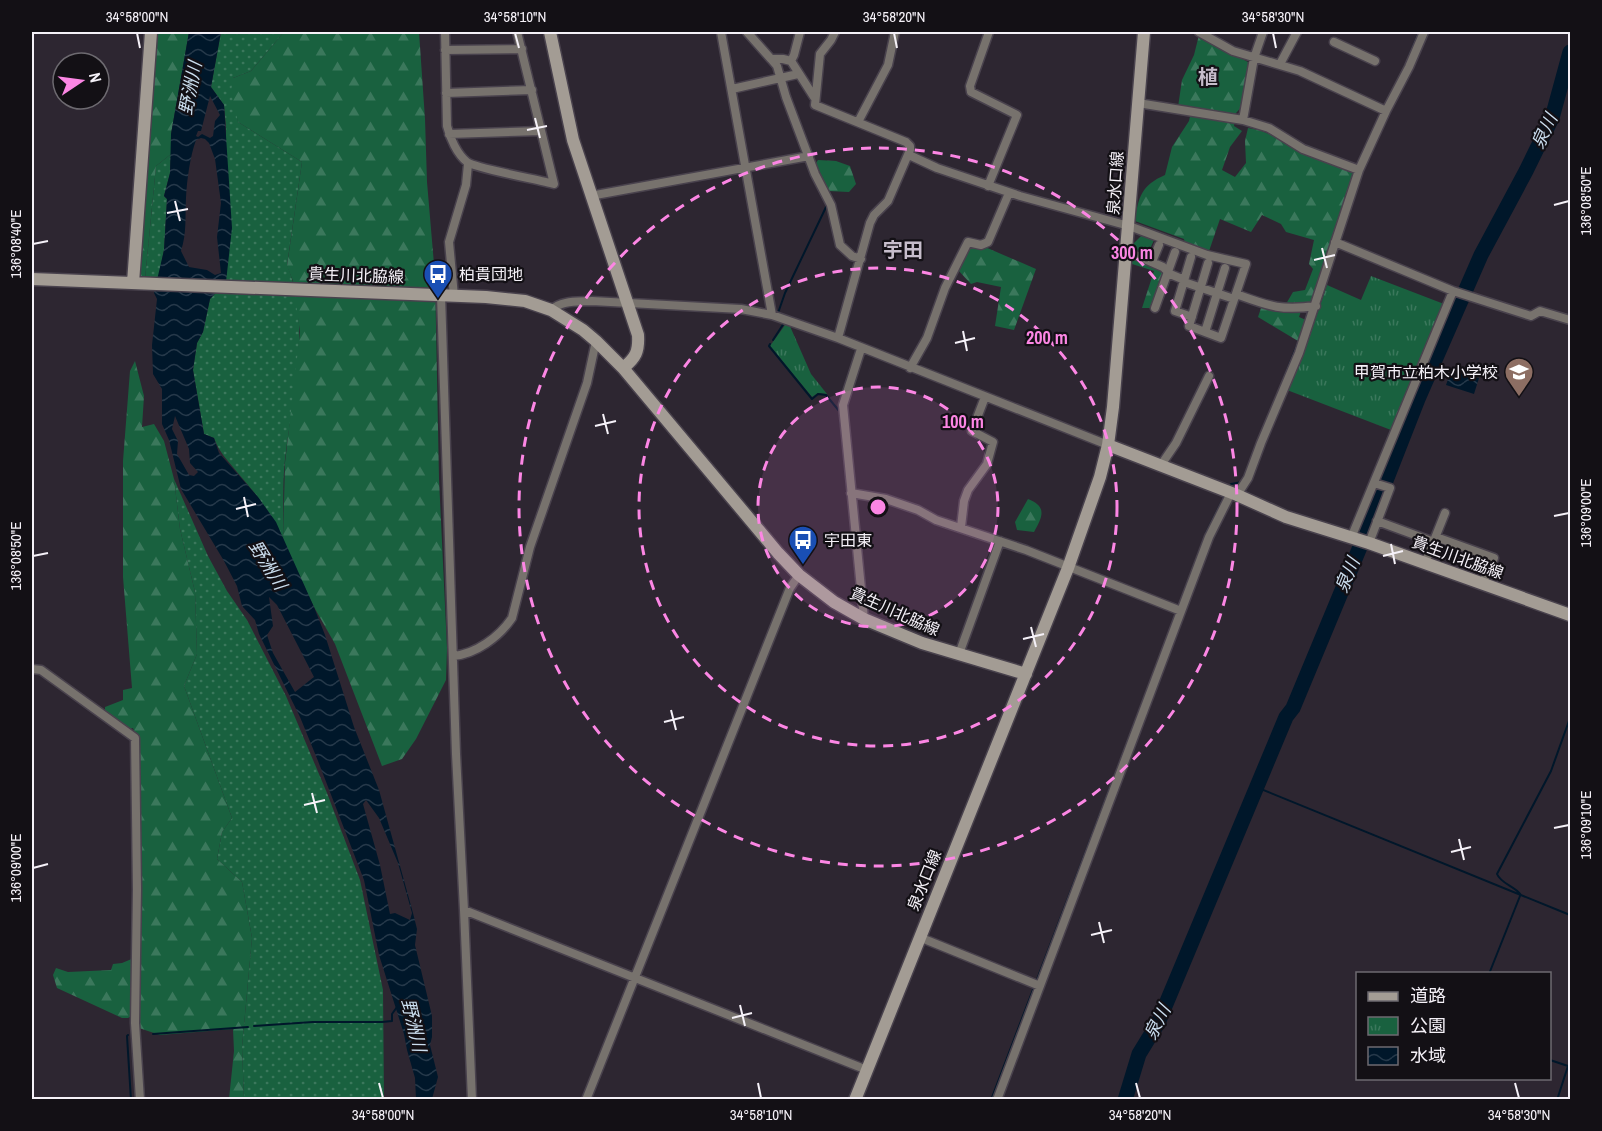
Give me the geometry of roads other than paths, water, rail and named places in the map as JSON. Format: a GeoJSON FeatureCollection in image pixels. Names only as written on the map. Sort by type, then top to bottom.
{"type":"FeatureCollection","features":[{"type":"Feature","properties":{"kind":"main road"},"geometry":{"type":"LineString","coordinates":[[138,283],[151,32]]}},
{"type":"Feature","properties":{"kind":"main road"},"geometry":{"type":"LineString","coordinates":[[550,32],[573,140],[638,335],[639,350],[634,360],[623,368]]}},
{"type":"Feature","properties":{"kind":"main road","name":"泉水口線"},"geometry":{"type":"LineString","coordinates":[[1108,445],[1129,226],[1144,32]]}},
{"type":"Feature","properties":{"kind":"main road","name":"貴生川北脇線"},"geometry":{"type":"LineString","coordinates":[[32,279],[511,299],[551,310],[583,330],[623,368],[778,553],[800,575],[834,602],[864,619],[922,643],[1026,674]]}},
{"type":"Feature","properties":{"kind":"main road"},"geometry":{"type":"LineString","coordinates":[[1026,674],[1068,567],[1100,477],[1108,445]]}},
{"type":"Feature","properties":{"kind":"main road","name":"貴生川北脇線"},"geometry":{"type":"LineString","coordinates":[[1108,445],[1234,494],[1286,517],[1369,543],[1570,615]]}},
{"type":"Feature","properties":{"kind":"main road","name":"泉水口線"},"geometry":{"type":"LineString","coordinates":[[855,1100],[1026,674]]}},
{"type":"Feature","properties":{"kind":"street"},"geometry":{"type":"LineString","coordinates":[[445,32],[449,134],[468,164],[466,185],[449,242],[448,296],[453,656],[472,1100]]}},
{"type":"Feature","properties":{"kind":"street"},"geometry":{"type":"LineString","coordinates":[[468,164],[554,183],[517,32]]}},
{"type":"Feature","properties":{"kind":"street"},"geometry":{"type":"LineString","coordinates":[[721,32],[772,315]]}},
{"type":"Feature","properties":{"kind":"street"},"geometry":{"type":"LineString","coordinates":[[747,32],[777,66],[826,200],[831,205],[840,245],[852,256],[861,259]]}},
{"type":"Feature","properties":{"kind":"street"},"geometry":{"type":"LineString","coordinates":[[790,61],[795,54],[801,32]]}},
{"type":"Feature","properties":{"kind":"street"},"geometry":{"type":"LineString","coordinates":[[835,32],[820,54],[814,105],[906,142],[910,146],[909,155],[888,201],[874,215],[870,223],[838,338]]}},
{"type":"Feature","properties":{"kind":"street"},"geometry":{"type":"LineString","coordinates":[[858,122],[888,65],[895,32]]}},
{"type":"Feature","properties":{"kind":"street"},"geometry":{"type":"LineString","coordinates":[[988,186],[1017,115],[971,92],[970,86],[989,32]]}},
{"type":"Feature","properties":{"kind":"street"},"geometry":{"type":"LineString","coordinates":[[1203,32],[1233,51],[1300,71],[1386,111]]}},
{"type":"Feature","properties":{"kind":"street"},"geometry":{"type":"LineString","coordinates":[[1243,120],[1254,58],[1263,32]]}},
{"type":"Feature","properties":{"kind":"street"},"geometry":{"type":"LineString","coordinates":[[1280,64],[1297,32]]}},
{"type":"Feature","properties":{"kind":"street"},"geometry":{"type":"LineString","coordinates":[[997,1100],[1209,537],[1234,494],[1248,478],[1316,306],[1359,170],[1386,111],[1410,67],[1424,32]]}},
{"type":"Feature","properties":{"kind":"street"},"geometry":{"type":"LineString","coordinates":[[1334,42],[1375,62]]}},
{"type":"Feature","properties":{"kind":"street"},"geometry":{"type":"LineString","coordinates":[[445,50],[522,49]]}},
{"type":"Feature","properties":{"kind":"street"},"geometry":{"type":"LineString","coordinates":[[771,59],[790,61],[814,97]]}},
{"type":"Feature","properties":{"kind":"street"},"geometry":{"type":"LineString","coordinates":[[732,89],[798,74]]}},
{"type":"Feature","properties":{"kind":"street"},"geometry":{"type":"LineString","coordinates":[[446,93],[532,90]]}},
{"type":"Feature","properties":{"kind":"street"},"geometry":{"type":"LineString","coordinates":[[1138,103],[1243,120],[1269,128],[1303,149],[1359,170]]}},
{"type":"Feature","properties":{"kind":"street"},"geometry":{"type":"LineString","coordinates":[[449,134],[541,131]]}},
{"type":"Feature","properties":{"kind":"street"},"geometry":{"type":"LineString","coordinates":[[909,155],[937,168],[1009,193],[1129,226],[1207,255],[1246,264],[1221,338],[1189,326],[1208,263]]}},
{"type":"Feature","properties":{"kind":"street"},"geometry":{"type":"LineString","coordinates":[[590,196],[809,156]]}},
{"type":"Feature","properties":{"kind":"street"},"geometry":{"type":"LineString","coordinates":[[910,368],[927,338],[945,288],[968,242],[981,245],[988,242],[1009,193]]}},
{"type":"Feature","properties":{"kind":"street"},"geometry":{"type":"LineString","coordinates":[[1335,242],[1469,296],[1531,316],[1540,311],[1570,320]]}},
{"type":"Feature","properties":{"kind":"street"},"geometry":{"type":"LineString","coordinates":[[1152,262],[1159,245]]}},
{"type":"Feature","properties":{"kind":"street"},"geometry":{"type":"LineString","coordinates":[[1126,251],[1163,267],[1184,281],[1217,294],[1289,309],[1316,306]]}},
{"type":"Feature","properties":{"kind":"street"},"geometry":{"type":"LineString","coordinates":[[1155,308],[1175,252]]}},
{"type":"Feature","properties":{"kind":"street"},"geometry":{"type":"LineString","coordinates":[[1191,257],[1175,311],[1192,316]]}},
{"type":"Feature","properties":{"kind":"street"},"geometry":{"type":"LineString","coordinates":[[1205,332],[1225,268]]}},
{"type":"Feature","properties":{"kind":"street"},"geometry":{"type":"LineString","coordinates":[[1351,538],[1456,291]]}},
{"type":"Feature","properties":{"kind":"street"},"geometry":{"type":"LineString","coordinates":[[551,310],[569,302],[627,303],[741,309],[772,315],[838,338],[1108,445]]}},
{"type":"Feature","properties":{"kind":"street"},"geometry":{"type":"LineString","coordinates":[[453,656],[475,651],[504,628],[512,618],[530,547],[587,383],[596,341]]}},
{"type":"Feature","properties":{"kind":"street"},"geometry":{"type":"LineString","coordinates":[[861,349],[843,405],[864,619]]}},
{"type":"Feature","properties":{"kind":"street"},"geometry":{"type":"LineString","coordinates":[[1161,465],[1176,443],[1209,376]]}},
{"type":"Feature","properties":{"kind":"street"},"geometry":{"type":"LineString","coordinates":[[961,527],[964,501],[968,490],[987,464],[993,442],[972,431],[985,397]]}},
{"type":"Feature","properties":{"kind":"street"},"geometry":{"type":"LineString","coordinates":[[1369,543],[1390,488],[1374,483]]}},
{"type":"Feature","properties":{"kind":"street"},"geometry":{"type":"LineString","coordinates":[[851,493],[886,500],[918,510],[936,520],[1000,541],[1181,611]]}},
{"type":"Feature","properties":{"kind":"street"},"geometry":{"type":"LineString","coordinates":[[1425,563],[1445,513]]}},
{"type":"Feature","properties":{"kind":"street"},"geometry":{"type":"LineString","coordinates":[[1377,521],[1494,558],[1482,584]]}},
{"type":"Feature","properties":{"kind":"street"},"geometry":{"type":"LineString","coordinates":[[960,654],[1000,541]]}},
{"type":"Feature","properties":{"kind":"street"},"geometry":{"type":"LineString","coordinates":[[586,1100],[785,599],[800,575]]}},
{"type":"Feature","properties":{"kind":"street"},"geometry":{"type":"LineString","coordinates":[[32,669],[40,670],[135,738],[137,889],[135,1023],[140,1100]]}},
{"type":"Feature","properties":{"kind":"street"},"geometry":{"type":"LineString","coordinates":[[464,910],[867,1071]]}},
{"type":"Feature","properties":{"kind":"street"},"geometry":{"type":"LineString","coordinates":[[920,937],[1040,986]]}},
{"type":"Feature","properties":{"kind":"water","name":"野洲川"},"geometry":{"type":"Polygon","coordinates":[[[189,32],[221,32],[211,87],[224,105],[232,228],[226,282],[210,299],[203,332],[197,343],[193,370],[204,434],[214,438],[219,453],[258,497],[276,522],[325,635],[354,727],[379,790],[417,929],[415,945],[432,1016],[430,1045],[438,1077],[432,1099],[416,1099],[415,1078],[404,1034],[379,955],[364,880],[318,761],[300,717],[259,634],[255,620],[242,606],[237,586],[224,561],[181,489],[169,440],[162,424],[162,389],[153,374],[152,345],[157,299],[154,293],[164,250],[167,199],[164,196],[170,173],[171,134],[189,32]],[[210,96],[201,131],[198,131],[196,136],[202,134],[210,138],[213,136],[215,121],[220,115],[210,96]],[[205,139],[196,140],[188,176],[185,231],[181,251],[189,267],[207,270],[215,275],[221,273],[217,237],[221,203],[215,159],[205,139]],[[175,416],[172,429],[178,441],[177,454],[189,475],[194,476],[198,472],[190,463],[189,449],[175,416]],[[269,597],[273,626],[267,635],[273,653],[295,692],[314,677],[277,605],[269,597]],[[366,800],[363,804],[380,865],[390,914],[395,913],[410,920],[412,913],[398,863],[379,818],[366,800]]]}},
{"type":"Feature","properties":{"kind":"water"},"geometry":{"type":"Polygon","coordinates":[[[1451,370],[1479,378],[1474,394],[1446,385],[1451,370]]]}},
{"type":"Feature","properties":{"kind":"waterway"},"geometry":{"type":"LineString","coordinates":[[1409,56],[1419,32]]}},
{"type":"Feature","properties":{"kind":"waterway","name":"泉川"},"geometry":{"type":"LineString","coordinates":[[1125,1100],[1139,1054],[1158,1023],[1286,717],[1293,708],[1418,399],[1481,255],[1552,118],[1570,52]]}},
{"type":"Feature","properties":{"kind":"waterway"},"geometry":{"type":"LineString","coordinates":[[1338,221],[1347,195]]}},
{"type":"Feature","properties":{"kind":"waterway"},"geometry":{"type":"LineString","coordinates":[[778,313],[785,293],[827,205]]}},
{"type":"Feature","properties":{"kind":"waterway"},"geometry":{"type":"LineString","coordinates":[[773,340],[784,323]]}},
{"type":"Feature","properties":{"kind":"waterway"},"geometry":{"type":"LineString","coordinates":[[1283,380],[1299,340]]}},
{"type":"Feature","properties":{"kind":"waterway"},"geometry":{"type":"LineString","coordinates":[[770,344],[769,346],[812,399],[818,394],[826,395],[840,412]]}},
{"type":"Feature","properties":{"kind":"waterway"},"geometry":{"type":"LineString","coordinates":[[840,420],[843,438]]}},
{"type":"Feature","properties":{"kind":"waterway"},"geometry":{"type":"LineString","coordinates":[[1230,488],[1231,484],[1242,482]]}},
{"type":"Feature","properties":{"kind":"waterway"},"geometry":{"type":"LineString","coordinates":[[1206,533],[1225,495]]}},
{"type":"Feature","properties":{"kind":"waterway"},"geometry":{"type":"LineString","coordinates":[[1184,592],[1204,539]]}},
{"type":"Feature","properties":{"kind":"waterway"},"geometry":{"type":"LineString","coordinates":[[1036,982],[1145,696]]}},
{"type":"Feature","properties":{"kind":"waterway"},"geometry":{"type":"LineString","coordinates":[[1521,895],[1497,874],[1551,771],[1570,718]]}},
{"type":"Feature","properties":{"kind":"waterway"},"geometry":{"type":"LineString","coordinates":[[1256,787],[1570,915]]}},
{"type":"Feature","properties":{"kind":"waterway"},"geometry":{"type":"LineString","coordinates":[[1490,972],[1520,896]]}},
{"type":"Feature","properties":{"kind":"waterway"},"geometry":{"type":"LineString","coordinates":[[991,1100],[1034,987]]}},
{"type":"Feature","properties":{"kind":"waterway","name":"野洲川"},"geometry":{"type":"LineString","coordinates":[[254,1026],[313,1022],[392,1021],[392,1014],[397,1007]]}},
{"type":"Feature","properties":{"kind":"waterway"},"geometry":{"type":"LineString","coordinates":[[153,1034],[248,1027]]}},
{"type":"Feature","properties":{"kind":"waterway"},"geometry":{"type":"LineString","coordinates":[[128,1035],[131,1100]]}},
{"type":"Feature","properties":{"kind":"waterway"},"geometry":{"type":"LineString","coordinates":[[1551,1060],[1568,1066],[1557,1100]]}},
{"type":"Feature","properties":{"kind":"place","name":"柏貴団地"},"geometry":{"type":"Point","coordinates":[438,300]}},
{"type":"Feature","properties":{"kind":"place","name":"甲賀市立柏木小学校"},"geometry":{"type":"Point","coordinates":[1519,398]}},
{"type":"Feature","properties":{"kind":"place","name":"宇田東"},"geometry":{"type":"Point","coordinates":[803,566]}},
{"type":"Feature","properties":{"kind":"district","name":"植"},"geometry":{"type":"Point","coordinates":[1208,76]}},
{"type":"Feature","properties":{"kind":"district","name":"宇田"},"geometry":{"type":"Point","coordinates":[903,249]}}]}
